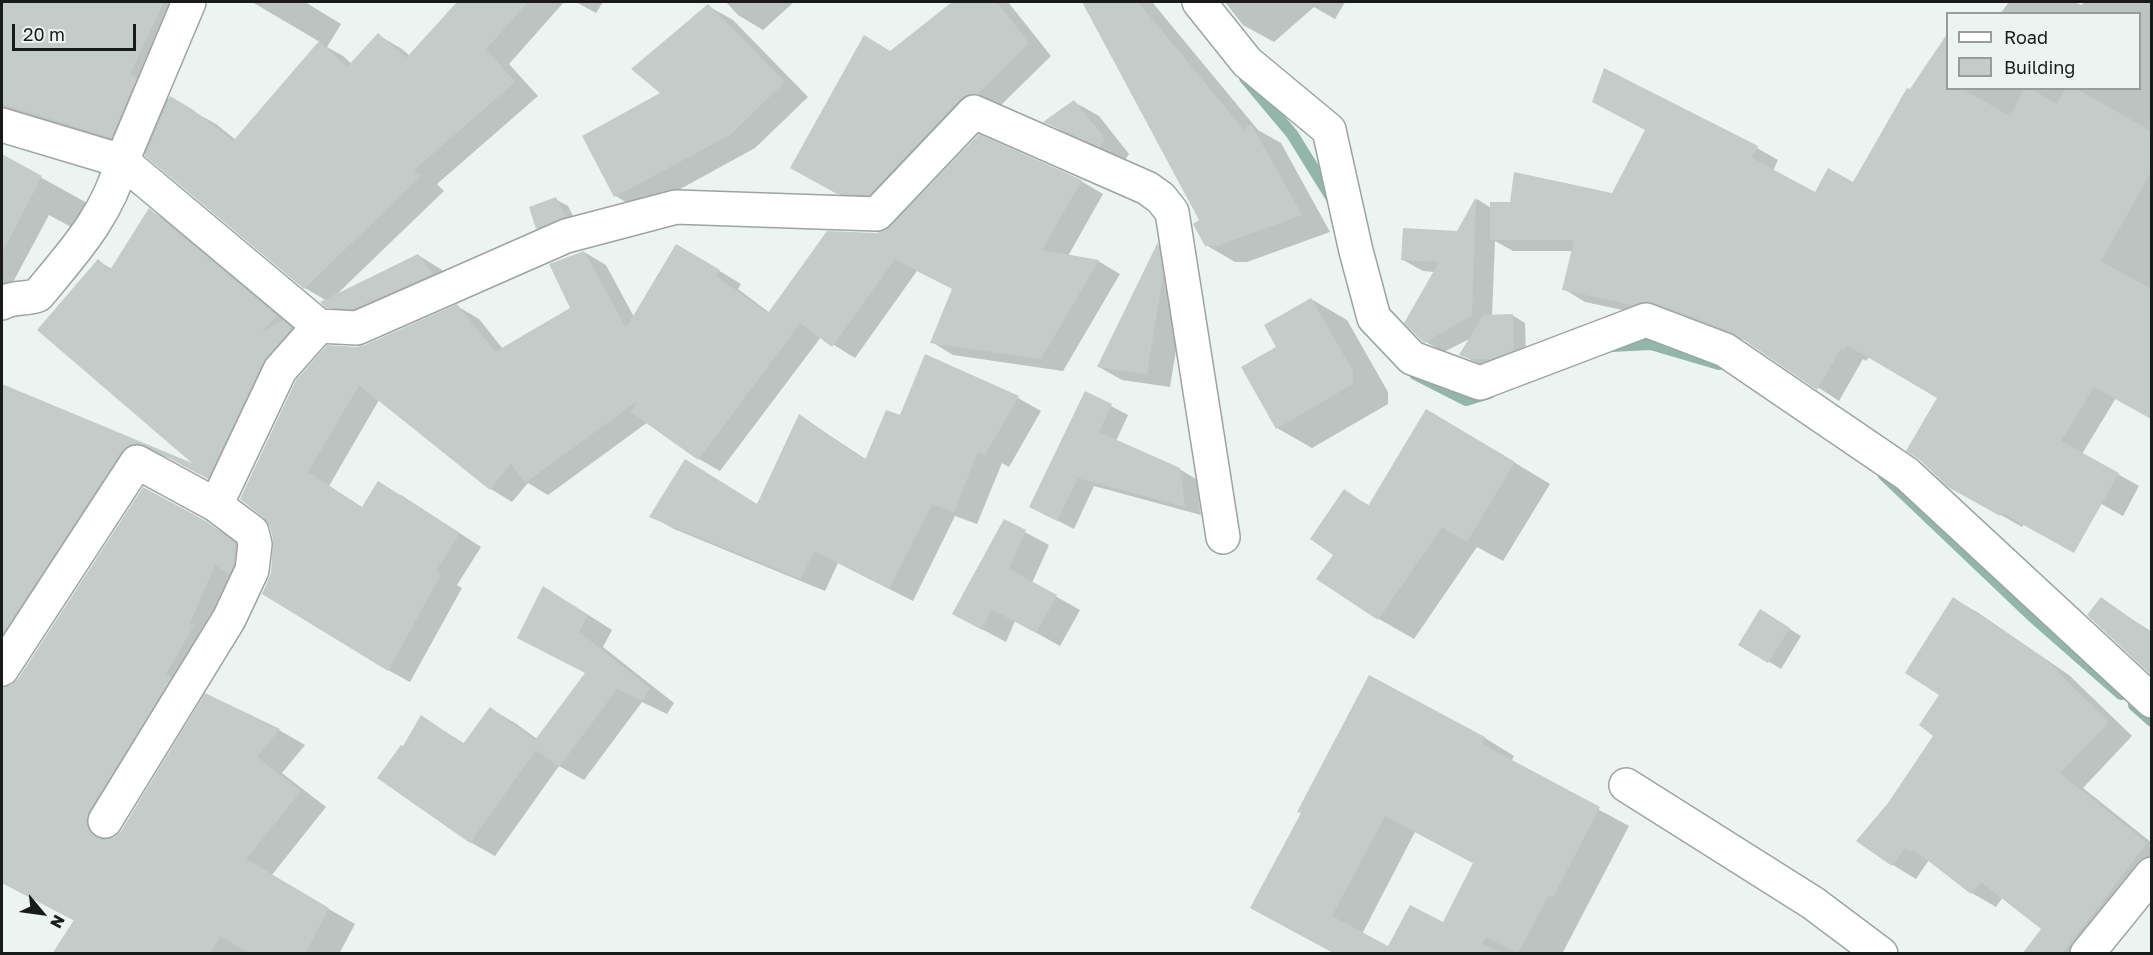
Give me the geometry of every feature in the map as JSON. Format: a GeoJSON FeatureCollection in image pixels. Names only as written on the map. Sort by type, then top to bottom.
{"type":"FeatureCollection","features":[{"type":"Feature","properties":{"kind":"street"},"geometry":{"type":"LineString","coordinates":[[2,303],[11,298],[28,298],[38,295],[87,236],[117,182],[122,162],[189,2]]}},
{"type":"Feature","properties":{"kind":"street"},"geometry":{"type":"LineString","coordinates":[[1198,2],[1246,62],[1329,130],[1374,318],[1412,358],[1480,383],[1646,321],[1725,350],[1907,474],[2151,701]]}},
{"type":"Feature","properties":{"kind":"street"},"geometry":{"type":"LineString","coordinates":[[2,125],[122,162],[319,326],[357,328],[566,236],[676,207],[877,214],[974,111],[1147,188],[1161,198],[1172,212],[1223,537]]}},
{"type":"Feature","properties":{"kind":"street"},"geometry":{"type":"LineString","coordinates":[[216,505],[280,370],[319,326]]}},
{"type":"Feature","properties":{"kind":"street"},"geometry":{"type":"LineString","coordinates":[[2,669],[137,462],[216,505],[252,532],[255,544],[252,570],[230,619],[105,821]]}},
{"type":"Feature","properties":{"kind":"street"},"geometry":{"type":"LineString","coordinates":[[1626,785],[1814,903],[1881,954]]}},
{"type":"Feature","properties":{"kind":"street"},"geometry":{"type":"LineString","coordinates":[[2087,954],[2151,874]]}},
{"type":"Feature","properties":{"kind":"building"},"geometry":{"type":"Polygon","coordinates":[[[2,2],[164,2],[130,74],[137,78],[111,138],[2,104],[2,2]]]}},
{"type":"Feature","properties":{"kind":"building"},"geometry":{"type":"Polygon","coordinates":[[[457,2],[528,2],[486,49],[515,82],[414,170],[421,176],[304,289],[145,156],[170,96],[192,109],[233,141],[319,41],[347,67],[378,33],[406,58],[457,2]]]}},
{"type":"Feature","properties":{"kind":"building"},"geometry":{"type":"Polygon","coordinates":[[[952,2],[997,2],[1029,43],[978,94],[970,94],[960,99],[869,195],[837,194],[790,168],[864,35],[890,51],[952,2]]]}},
{"type":"Feature","properties":{"kind":"building"},"geometry":{"type":"Polygon","coordinates":[[[1082,2],[1138,2],[1244,130],[1251,124],[1302,215],[1217,246],[1205,246],[1193,224],[1199,220],[1082,2]]]}},
{"type":"Feature","properties":{"kind":"building"},"geometry":{"type":"Polygon","coordinates":[[[708,4],[785,82],[730,135],[614,197],[582,136],[660,93],[631,69],[708,4]]]}},
{"type":"Feature","properties":{"kind":"building"},"geometry":{"type":"Polygon","coordinates":[[[1946,35],[1946,90],[1964,90],[2010,116],[2024,90],[2032,90],[2057,104],[2065,90],[2079,90],[2151,131],[2151,172],[2101,261],[2151,289],[2151,419],[2094,387],[2061,441],[2119,473],[2074,553],[2002,513],[2000,516],[1948,487],[1920,460],[1906,451],[1937,398],[1847,345],[1844,350],[1841,348],[1817,390],[1732,332],[1653,302],[1640,302],[1632,305],[1562,290],[1574,240],[1490,240],[1490,202],[1510,202],[1514,172],[1612,193],[1645,130],[1592,102],[1604,68],[1758,146],[1752,158],[1815,192],[1828,168],[1853,182],[1907,88],[1910,89],[1946,35]]]}},
{"type":"Feature","properties":{"kind":"building"},"geometry":{"type":"Polygon","coordinates":[[[1074,100],[1105,139],[1100,147],[1043,122],[1074,100]]]}},
{"type":"Feature","properties":{"kind":"building"},"geometry":{"type":"Polygon","coordinates":[[[979,134],[1082,180],[1042,250],[1099,260],[1041,359],[930,343],[952,289],[895,259],[832,347],[800,323],[698,460],[631,412],[637,401],[525,483],[511,463],[490,490],[359,385],[308,472],[362,507],[378,481],[460,533],[436,571],[441,574],[388,671],[262,594],[271,573],[273,539],[270,527],[264,518],[240,499],[296,380],[327,345],[356,347],[365,345],[457,304],[495,352],[570,308],[549,264],[584,251],[626,328],[676,244],[720,270],[716,276],[768,313],[827,231],[876,233],[885,231],[979,134]]]}},
{"type":"Feature","properties":{"kind":"building"},"geometry":{"type":"Polygon","coordinates":[[[2,154],[42,176],[2,253],[2,154]]]}},
{"type":"Feature","properties":{"kind":"building"},"geometry":{"type":"Polygon","coordinates":[[[556,197],[566,217],[536,229],[529,207],[556,197]]]}},
{"type":"Feature","properties":{"kind":"building"},"geometry":{"type":"Polygon","coordinates":[[[1476,197],[1472,315],[1424,343],[1404,323],[1439,262],[1401,260],[1403,228],[1457,231],[1476,197]]]}},
{"type":"Feature","properties":{"kind":"building"},"geometry":{"type":"Polygon","coordinates":[[[149,208],[277,316],[261,332],[283,321],[292,328],[263,362],[208,479],[146,446],[136,443],[128,446],[121,452],[2,635],[2,384],[192,463],[37,330],[98,259],[110,270],[149,208]]]}},
{"type":"Feature","properties":{"kind":"building"},"geometry":{"type":"Polygon","coordinates":[[[1158,242],[1163,275],[1147,374],[1097,367],[1158,242]]]}},
{"type":"Feature","properties":{"kind":"building"},"geometry":{"type":"Polygon","coordinates":[[[418,254],[433,274],[354,309],[326,308],[320,302],[418,254]]]}},
{"type":"Feature","properties":{"kind":"building"},"geometry":{"type":"Polygon","coordinates":[[[1311,298],[1353,371],[1353,384],[1276,429],[1241,367],[1276,347],[1264,325],[1311,298]]]}},
{"type":"Feature","properties":{"kind":"building"},"geometry":{"type":"Polygon","coordinates":[[[1513,314],[1514,350],[1491,359],[1470,359],[1459,355],[1483,315],[1513,314]]]}},
{"type":"Feature","properties":{"kind":"building"},"geometry":{"type":"Polygon","coordinates":[[[925,354],[1019,396],[985,455],[978,451],[954,512],[932,504],[889,589],[814,551],[801,579],[649,517],[685,459],[757,504],[799,414],[865,460],[886,410],[900,415],[925,354]]]}},
{"type":"Feature","properties":{"kind":"building"},"geometry":{"type":"Polygon","coordinates":[[[1085,391],[1112,404],[1099,432],[1180,468],[1185,507],[1078,478],[1057,521],[1029,507],[1085,391]]]}},
{"type":"Feature","properties":{"kind":"building"},"geometry":{"type":"Polygon","coordinates":[[[1426,409],[1515,462],[1467,542],[1442,527],[1378,620],[1316,579],[1333,555],[1310,539],[1344,489],[1368,506],[1426,409]]]}},
{"type":"Feature","properties":{"kind":"building"},"geometry":{"type":"Polygon","coordinates":[[[143,487],[206,521],[235,543],[234,565],[229,574],[215,565],[190,623],[194,625],[166,674],[172,677],[89,811],[86,820],[88,829],[95,837],[104,840],[113,838],[121,831],[205,693],[280,729],[257,757],[301,791],[246,859],[329,908],[305,954],[251,954],[220,936],[210,954],[52,954],[74,920],[2,883],[2,688],[18,679],[143,487]]]}},
{"type":"Feature","properties":{"kind":"building"},"geometry":{"type":"Polygon","coordinates":[[[1004,519],[1026,530],[1009,569],[1057,595],[1036,633],[991,609],[982,630],[952,614],[1004,519]]]}},
{"type":"Feature","properties":{"kind":"building"},"geometry":{"type":"Polygon","coordinates":[[[543,586],[588,615],[579,632],[650,688],[642,701],[617,689],[559,767],[536,750],[470,843],[377,778],[401,745],[403,746],[421,715],[463,744],[490,707],[535,740],[585,673],[517,638],[543,586]]]}},
{"type":"Feature","properties":{"kind":"building"},"geometry":{"type":"Polygon","coordinates":[[[1953,597],[2045,659],[2109,722],[2060,773],[2147,843],[2062,954],[2022,954],[2041,929],[1981,882],[1971,894],[1913,849],[1911,852],[1905,848],[1892,866],[1856,841],[1888,803],[1933,736],[1919,725],[1939,695],[1905,673],[1953,597]]]}},
{"type":"Feature","properties":{"kind":"building"},"geometry":{"type":"Polygon","coordinates":[[[2101,597],[2151,633],[2151,675],[2087,615],[2101,597]]]}},
{"type":"Feature","properties":{"kind":"building"},"geometry":{"type":"Polygon","coordinates":[[[1760,609],[1790,628],[1768,663],[1738,645],[1760,609]]]}},
{"type":"Feature","properties":{"kind":"building"},"geometry":{"type":"Polygon","coordinates":[[[1369,675],[1485,737],[1482,744],[1600,807],[1553,897],[1549,895],[1518,953],[1486,937],[1482,943],[1501,954],[1335,954],[1250,908],[1301,813],[1297,812],[1369,675]],[[1385,816],[1332,916],[1388,946],[1410,905],[1443,922],[1473,863],[1385,816]]]}},
{"type":"Feature","properties":{"kind":"waterway"},"geometry":{"type":"LineString","coordinates":[[1245,78],[1292,134],[1333,200]]}},
{"type":"Feature","properties":{"kind":"waterway"},"geometry":{"type":"LineString","coordinates":[[1611,346],[1651,344],[1719,364]]}},
{"type":"Feature","properties":{"kind":"waterway"},"geometry":{"type":"LineString","coordinates":[[1415,374],[1466,400],[1489,393]]}},
{"type":"Feature","properties":{"kind":"waterway"},"geometry":{"type":"LineString","coordinates":[[1884,475],[2032,616],[2121,694]]}},
{"type":"Feature","properties":{"kind":"waterway"},"geometry":{"type":"LineString","coordinates":[[2134,705],[2152,721]]}}]}
